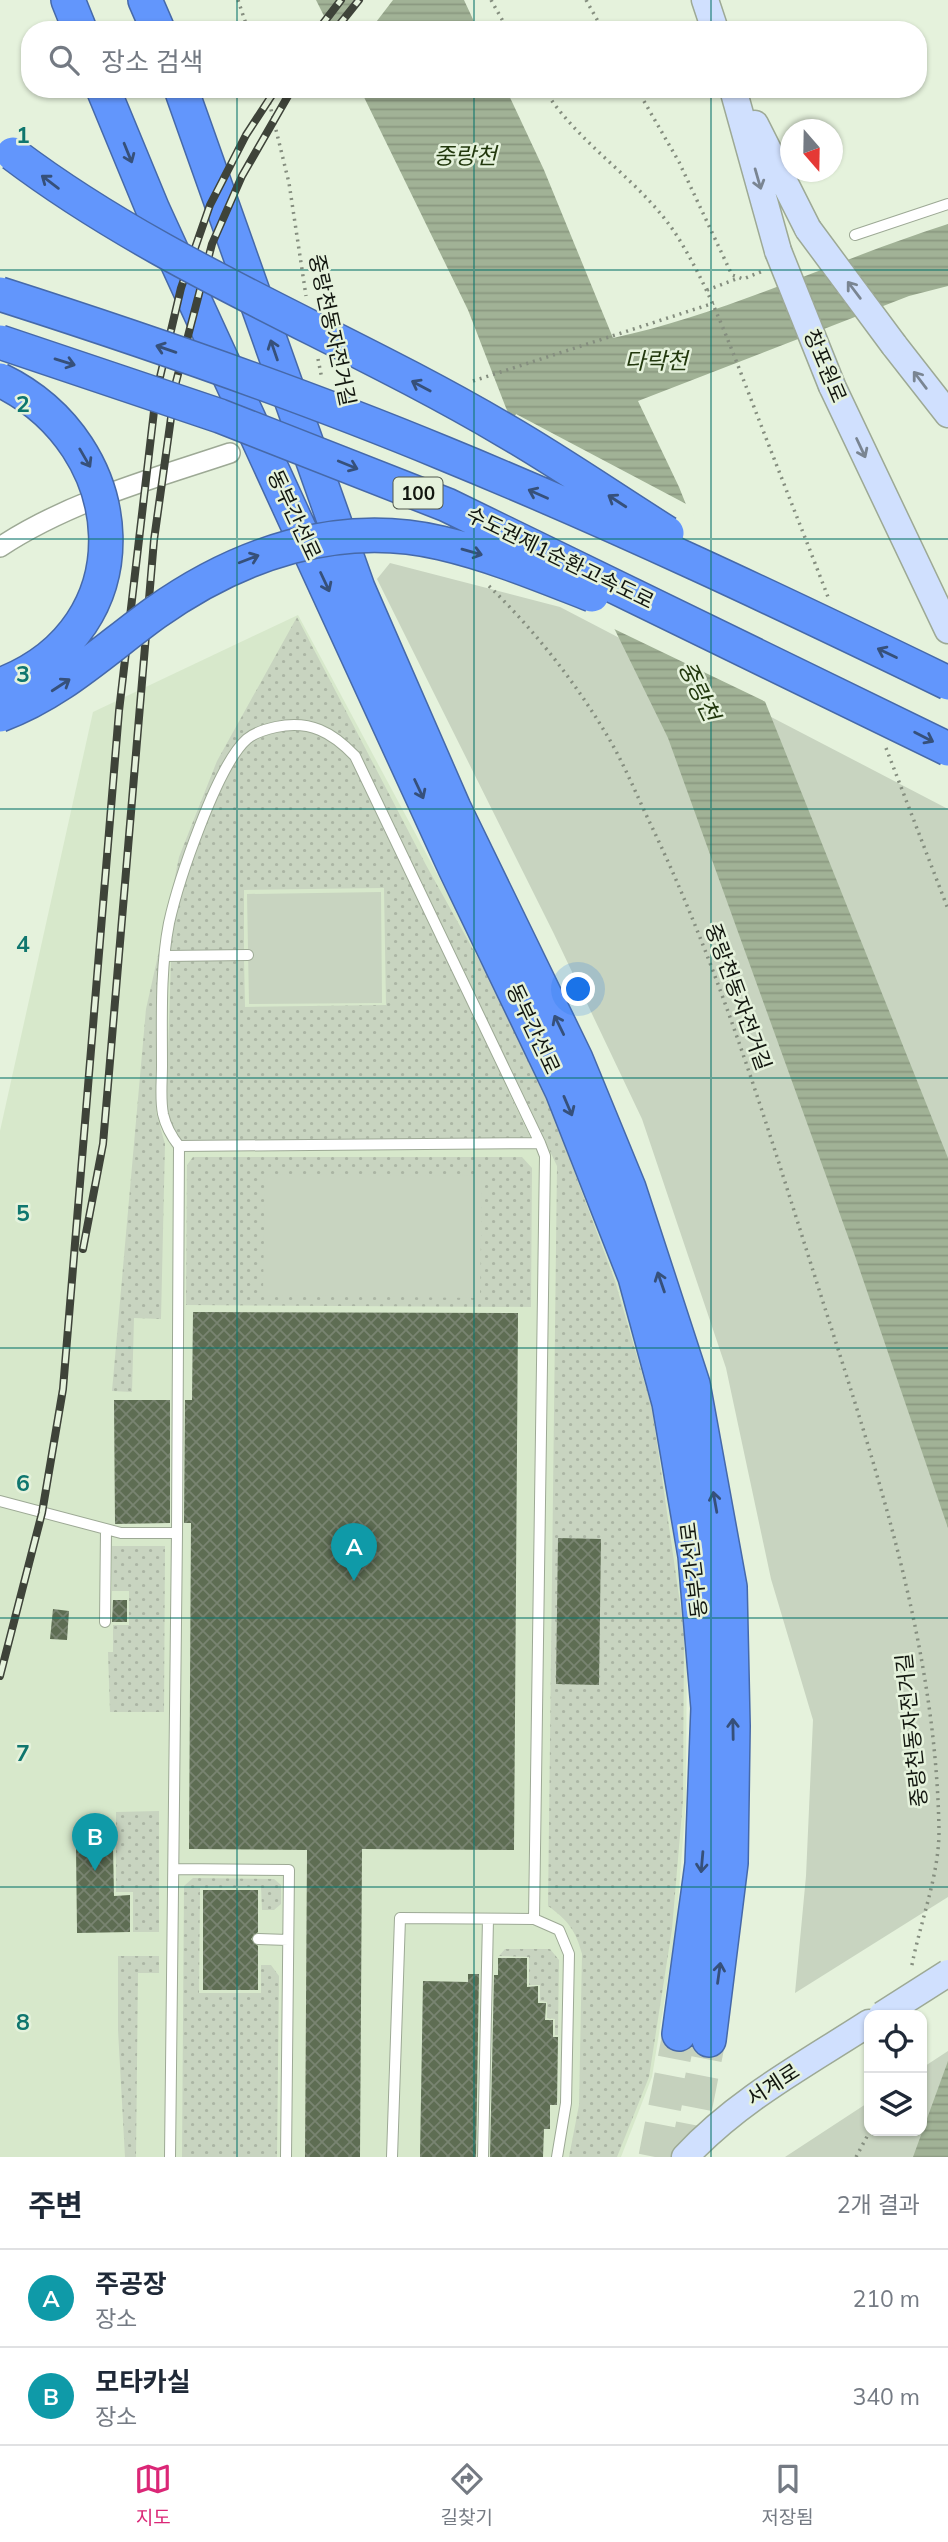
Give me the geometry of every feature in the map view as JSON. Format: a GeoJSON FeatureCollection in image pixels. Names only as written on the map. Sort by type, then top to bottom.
{"type":"FeatureCollection","features":[{"type":"Feature","properties":{"kind":"highway"},"geometry":{"type":"LineString","coordinates":[[68,0],[76,21]]}},
{"type":"Feature","properties":{"kind":"highway"},"geometry":{"type":"LineString","coordinates":[[145,0],[154,21]]}},
{"type":"Feature","properties":{"kind":"highway","name":"동부간선로"},"geometry":{"type":"LineString","coordinates":[[107,98],[153,211],[455,868],[562,1091],[635,1277],[669,1403],[695,1556],[708,1708],[694,2037],[732,1863],[733,1726],[730,1587],[693,1384],[629,1188],[576,1059],[454,808],[358,588],[184,98]]}},
{"type":"Feature","properties":{"kind":"highway"},"geometry":{"type":"LineString","coordinates":[[7,148],[65,193],[127,231],[506,430],[757,591]]}},
{"type":"Feature","properties":{"kind":"highway","name":"100"},"geometry":{"type":"LineString","coordinates":[[0,295],[164,348],[443,453],[757,591],[948,683]]}},
{"type":"Feature","properties":{"kind":"highway","name":"수도권제1순환고속도로"},"geometry":{"type":"LineString","coordinates":[[0,342],[220,416],[447,505],[948,749]]}},
{"type":"Feature","properties":{"kind":"highway"},"geometry":{"type":"LineString","coordinates":[[0,380],[40,405],[76,442],[97,483],[107,531],[100,576],[83,618],[47,659],[0,685]]}},
{"type":"Feature","properties":{"kind":"highway"},"geometry":{"type":"LineString","coordinates":[[0,715],[34,701],[68,681],[154,614],[212,576],[295,545],[354,536],[422,540],[491,557],[819,684]]}},
{"type":"Feature","properties":{"kind":"street"},"geometry":{"type":"LineString","coordinates":[[711,2],[714,21]]}},
{"type":"Feature","properties":{"kind":"street","name":"창포원로"},"geometry":{"type":"LineString","coordinates":[[737,98],[771,261],[948,630]]}},
{"type":"Feature","properties":{"kind":"street","name":"창포원로"},"geometry":{"type":"LineString","coordinates":[[740,98],[807,229],[948,414]]}},
{"type":"Feature","properties":{"kind":"street"},"geometry":{"type":"LineString","coordinates":[[0,547],[42,521],[128,486],[230,453]]}},
{"type":"Feature","properties":{"kind":"street"},"geometry":{"type":"LineString","coordinates":[[890,2010],[948,1973]]}},
{"type":"Feature","properties":{"kind":"street","name":"서계로"},"geometry":{"type":"LineString","coordinates":[[685,2157],[715,2124],[745,2101],[864,2026]]}},
{"type":"Feature","properties":{"kind":"lane"},"geometry":{"type":"LineString","coordinates":[[855,235],[948,204]]}},
{"type":"Feature","properties":{"kind":"lane"},"geometry":{"type":"LineString","coordinates":[[170,2157],[179,1146],[168,1132],[162,1111],[162,1017],[166,956],[169,925],[186,860],[214,795],[240,746],[249,736],[268,728],[290,724],[316,726],[339,739],[360,765],[545,1156],[534,1919]]}},
{"type":"Feature","properties":{"kind":"lane"},"geometry":{"type":"LineString","coordinates":[[166,956],[248,955]]}},
{"type":"Feature","properties":{"kind":"lane"},"geometry":{"type":"LineString","coordinates":[[179,1146],[540,1143]]}},
{"type":"Feature","properties":{"kind":"lane"},"geometry":{"type":"LineString","coordinates":[[0,1501],[121,1533],[177,1533]]}},
{"type":"Feature","properties":{"kind":"lane"},"geometry":{"type":"LineString","coordinates":[[105,1622],[106,1529]]}},
{"type":"Feature","properties":{"kind":"lane"},"geometry":{"type":"LineString","coordinates":[[174,1869],[289,1870],[286,2157]]}},
{"type":"Feature","properties":{"kind":"lane"},"geometry":{"type":"LineString","coordinates":[[392,2157],[400,1918],[534,1919],[559,1930],[569,1954],[566,2103],[557,2157]]}},
{"type":"Feature","properties":{"kind":"lane"},"geometry":{"type":"LineString","coordinates":[[483,2157],[488,1919]]}},
{"type":"Feature","properties":{"kind":"lane"},"geometry":{"type":"LineString","coordinates":[[258,1939],[288,1940]]}},
{"type":"Feature","properties":{"kind":"path"},"geometry":{"type":"LineString","coordinates":[[238,0],[245,21]]}},
{"type":"Feature","properties":{"kind":"path"},"geometry":{"type":"LineString","coordinates":[[491,0],[503,21]]}},
{"type":"Feature","properties":{"kind":"path"},"geometry":{"type":"LineString","coordinates":[[586,0],[599,21]]}},
{"type":"Feature","properties":{"kind":"path","name":"중랑천동자전거길"},"geometry":{"type":"LineString","coordinates":[[268,98],[289,183],[307,298]]}},
{"type":"Feature","properties":{"kind":"path"},"geometry":{"type":"LineString","coordinates":[[550,98],[566,120],[639,190],[677,236],[714,303],[744,382]]}},
{"type":"Feature","properties":{"kind":"path"},"geometry":{"type":"LineString","coordinates":[[642,98],[679,162],[732,275],[738,279]]}},
{"type":"Feature","properties":{"kind":"path"},"geometry":{"type":"LineString","coordinates":[[707,290],[738,279],[771,261]]}},
{"type":"Feature","properties":{"kind":"path"},"geometry":{"type":"LineString","coordinates":[[462,384],[714,303]]}},
{"type":"Feature","properties":{"kind":"path","name":"중랑천동자전거길"},"geometry":{"type":"LineString","coordinates":[[317,352],[325,390]]}},
{"type":"Feature","properties":{"kind":"path","name":"중랑천동자전거길"},"geometry":{"type":"LineString","coordinates":[[484,581],[551,655],[590,709],[612,744],[663,852],[729,1012],[879,1481],[910,1599],[923,1666],[936,1774],[937,1853],[909,1983]]}},
{"type":"Feature","properties":{"kind":"path"},"geometry":{"type":"LineString","coordinates":[[856,2157],[867,2136]]}},
{"type":"Feature","properties":{"kind":"shaded area"},"geometry":{"type":"Polygon","coordinates":[[[390,563],[560,607],[948,809],[948,1897],[795,1993],[806,1876],[813,1720],[771,1579],[726,1368],[642,1119],[554,934],[377,579],[390,563]]]}},
{"type":"Feature","properties":{"kind":"shaded area"},"geometry":{"type":"Polygon","coordinates":[[[298,615],[507,1004],[549,1094],[619,1280],[655,1407],[687,1631],[686,1800],[676,1929],[652,2077],[621,2157],[0,2157],[0,1131],[93,712],[298,615]]]}},
{"type":"Feature","properties":{"kind":"shaded area"},"geometry":{"type":"Polygon","coordinates":[[[297,617],[426,865],[504,1005],[546,1096],[615,1281],[652,1408],[684,1631],[683,1800],[672,1929],[649,2077],[617,2157],[569,2157],[579,2105],[582,1954],[570,1927],[548,1906],[557,1166],[373,782],[350,747],[329,728],[303,720],[289,721],[238,744],[166,921],[179,857],[217,761],[297,617]]]}},
{"type":"Feature","properties":{"kind":"shaded area"},"geometry":{"type":"Polygon","coordinates":[[[290,728],[310,730],[325,736],[352,759],[531,1139],[181,1143],[171,1130],[166,1111],[171,960],[244,959],[245,1007],[386,1005],[384,888],[244,890],[244,951],[170,952],[186,869],[221,784],[251,739],[290,728]]]}},
{"type":"Feature","properties":{"kind":"shaded area"},"geometry":{"type":"Polygon","coordinates":[[[381,892],[382,1003],[249,1004],[247,894],[381,892]]]}},
{"type":"Feature","properties":{"kind":"shaded area"},"geometry":{"type":"Polygon","coordinates":[[[165,924],[158,1016],[156,1112],[165,1144],[161,1319],[134,1318],[132,1392],[112,1391],[146,1009],[165,924]]]}},
{"type":"Feature","properties":{"kind":"shaded area"},"geometry":{"type":"Polygon","coordinates":[[[193,1157],[522,1157],[532,1168],[531,1307],[186,1305],[187,1165],[193,1157]]]}},
{"type":"Feature","properties":{"kind":"shaded area"},"geometry":{"type":"Polygon","coordinates":[[[265,1174],[482,1176],[480,1298],[263,1295],[265,1174]]]}},
{"type":"Feature","properties":{"kind":"shaded area"},"geometry":{"type":"Polygon","coordinates":[[[112,1546],[165,1546],[164,1712],[110,1712],[108,1652],[113,1652],[113,1625],[129,1625],[129,1591],[112,1591],[112,1546]]]}},
{"type":"Feature","properties":{"kind":"shaded area"},"geometry":{"type":"Polygon","coordinates":[[[159,1811],[159,1932],[133,1932],[133,1892],[116,1892],[116,1812],[159,1811]]]}},
{"type":"Feature","properties":{"kind":"shaded area"},"geometry":{"type":"Polygon","coordinates":[[[193,1878],[274,1879],[281,1885],[281,1904],[274,1910],[262,1910],[261,1887],[200,1888],[199,1993],[261,1993],[261,1965],[271,1965],[279,1976],[277,2157],[182,2157],[184,1886],[193,1878]]]}},
{"type":"Feature","properties":{"kind":"shaded area"},"geometry":{"type":"Polygon","coordinates":[[[505,1949],[550,1949],[559,1960],[558,2035],[555,2035],[555,2019],[547,2018],[547,2002],[540,2001],[540,1985],[529,1985],[529,1957],[499,1956],[505,1949]]]}},
{"type":"Feature","properties":{"kind":"shaded area"},"geometry":{"type":"Polygon","coordinates":[[[118,1956],[159,1956],[159,1973],[138,1973],[136,2157],[125,2157],[118,2030],[118,1956]]]}},
{"type":"Feature","properties":{"kind":"shaded area"},"geometry":{"type":"Polygon","coordinates":[[[948,2051],[948,2157],[785,2157],[864,2105],[864,2136],[927,2136],[927,2065],[948,2051]]]}},
{"type":"Feature","properties":{"kind":"water"},"geometry":{"type":"Polygon","coordinates":[[[316,0],[464,0],[474,21],[326,21],[316,0]]]}},
{"type":"Feature","properties":{"kind":"water","name":"중랑천"},"geometry":{"type":"Polygon","coordinates":[[[364,98],[510,98],[544,170],[613,338],[698,315],[948,224],[948,286],[909,296],[638,401],[679,487],[948,1158],[948,1528],[855,1256],[668,738],[506,408],[468,310],[364,98]]]}},
{"type":"Feature","properties":{"kind":"water"},"geometry":{"type":"Polygon","coordinates":[[[948,2061],[948,2157],[913,2157],[921,2136],[927,2136],[927,2119],[948,2061]]]}},
{"type":"Feature","properties":{"kind":"pier"},"geometry":{"type":"Polygon","coordinates":[[[355,0],[393,0],[377,21],[340,21],[355,0]]]}},
{"type":"Feature","properties":{"kind":"pier"},"geometry":{"type":"Polygon","coordinates":[[[516,414],[690,506],[770,704],[610,627],[510,424],[516,414]]]}},
{"type":"Feature","properties":{"kind":"building"},"geometry":{"type":"Polygon","coordinates":[[[193,1312],[518,1313],[514,1850],[362,1849],[360,2157],[305,2157],[307,1850],[189,1849],[191,1523],[184,1523],[185,1400],[192,1400],[193,1312]]]}},
{"type":"Feature","properties":{"kind":"building"},"geometry":{"type":"Polygon","coordinates":[[[114,1400],[170,1400],[170,1523],[115,1524],[114,1400]]]}},
{"type":"Feature","properties":{"kind":"building"},"geometry":{"type":"Polygon","coordinates":[[[558,1538],[601,1539],[599,1685],[556,1684],[558,1538]]]}},
{"type":"Feature","properties":{"kind":"building"},"geometry":{"type":"Polygon","coordinates":[[[113,1600],[127,1600],[127,1622],[112,1622],[113,1600]]]}},
{"type":"Feature","properties":{"kind":"building"},"geometry":{"type":"Polygon","coordinates":[[[53,1609],[69,1611],[67,1640],[50,1639],[53,1609]]]}},
{"type":"Feature","properties":{"kind":"building"},"geometry":{"type":"Polygon","coordinates":[[[113,1846],[114,1896],[130,1895],[130,1932],[77,1933],[76,1847],[113,1846]]]}},
{"type":"Feature","properties":{"kind":"building"},"geometry":{"type":"Polygon","coordinates":[[[203,1890],[258,1890],[258,1932],[251,1939],[258,1946],[258,1990],[203,1990],[203,1890]]]}},
{"type":"Feature","properties":{"kind":"building"},"geometry":{"type":"Polygon","coordinates":[[[498,1958],[527,1958],[527,1987],[538,1986],[538,2003],[546,2003],[545,2020],[553,2020],[553,2037],[558,2037],[557,2105],[550,2105],[550,2129],[544,2129],[543,2157],[490,2157],[494,1975],[498,1975],[498,1958]]]}},
{"type":"Feature","properties":{"kind":"building"},"geometry":{"type":"Polygon","coordinates":[[[468,1974],[479,1974],[476,2157],[420,2157],[423,1981],[468,1982],[468,1974]]]}},
{"type":"Feature","properties":{"kind":"tunnel"},"geometry":{"type":"LineString","coordinates":[[655,2157],[679,2034]]}},
{"type":"Feature","properties":{"kind":"tunnel"},"geometry":{"type":"LineString","coordinates":[[686,2157],[709,2040]]}},
{"type":"Feature","properties":{"kind":"railway"},"geometry":{"type":"LineString","coordinates":[[325,21],[341,0]]}},
{"type":"Feature","properties":{"kind":"railway"},"geometry":{"type":"LineString","coordinates":[[342,21],[359,0]]}},
{"type":"Feature","properties":{"kind":"railway"},"geometry":{"type":"LineString","coordinates":[[0,1676],[42,1513],[63,1389],[119,711],[156,394],[181,288],[210,205],[246,135],[270,98]]}},
{"type":"Feature","properties":{"kind":"railway"},"geometry":{"type":"LineString","coordinates":[[83,1249],[103,1144],[154,540],[176,382],[212,244],[242,176],[287,98]]}},
{"type":"Feature","properties":{"kind":"place","name":"주공장"},"geometry":{"type":"Point","coordinates":[354,1581]}},
{"type":"Feature","properties":{"kind":"place","name":"모타카실"},"geometry":{"type":"Point","coordinates":[95,1871]}},
{"type":"Feature","properties":{"kind":"water label","name":"다락천"},"geometry":{"type":"Point","coordinates":[656,361]}}]}
